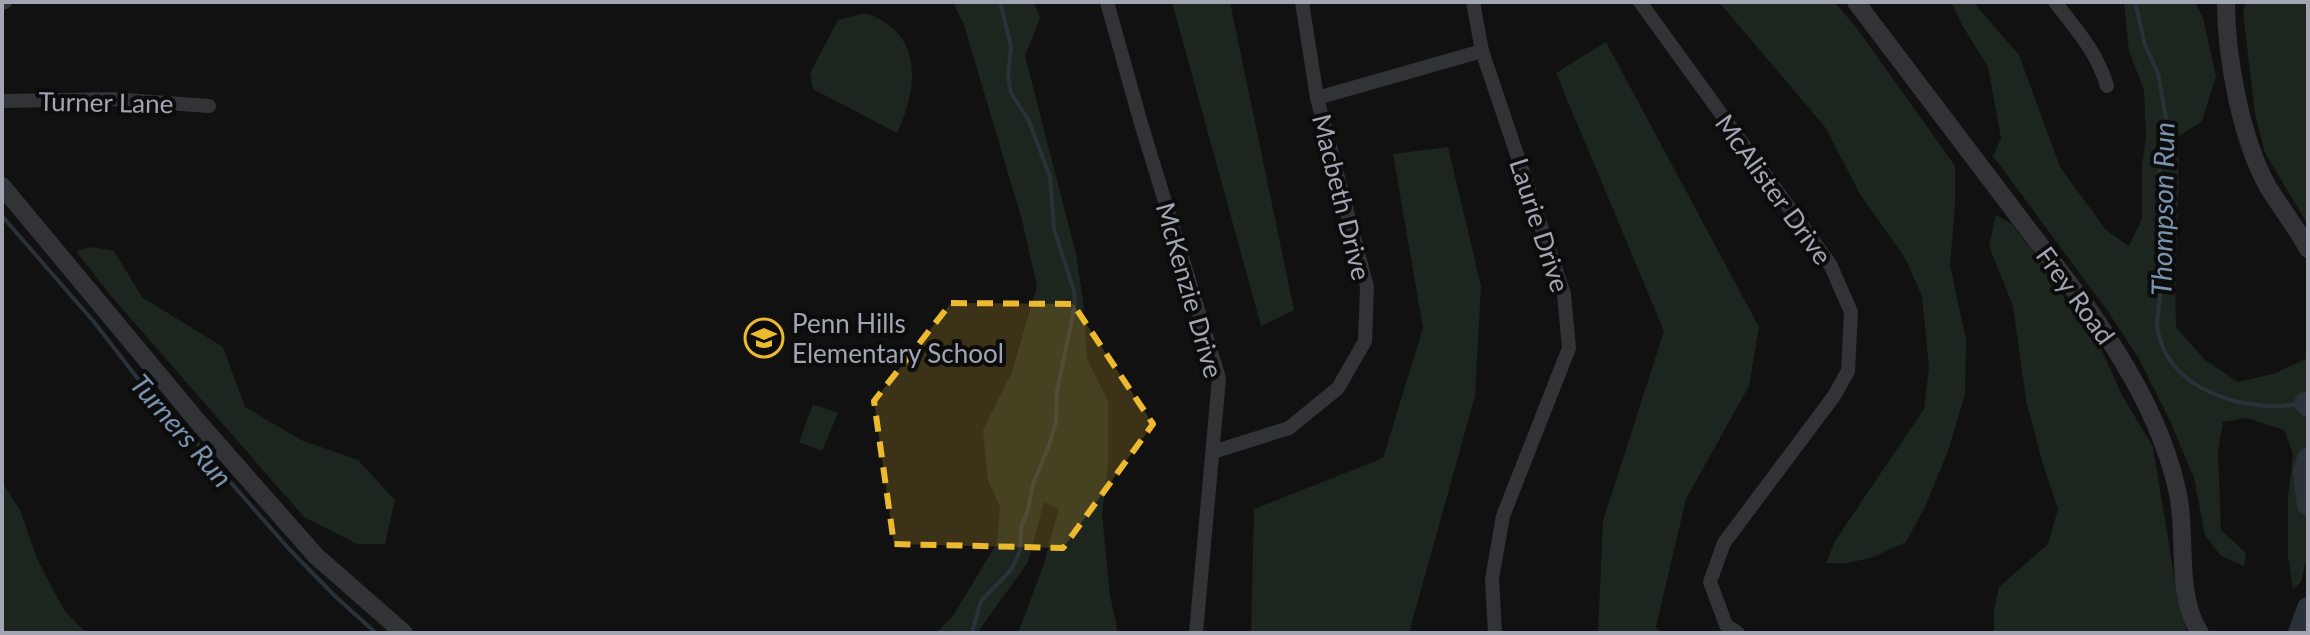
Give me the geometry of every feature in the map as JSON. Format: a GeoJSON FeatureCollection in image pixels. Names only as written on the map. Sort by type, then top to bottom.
{"type":"FeatureCollection","features":[{"type":"Feature","properties":{"kind":"street","name":"McKenzie Drive"},"geometry":{"type":"LineString","coordinates":[[1107,2],[1219,378],[1196,633]]}},
{"type":"Feature","properties":{"kind":"street","name":"Macbeth Drive"},"geometry":{"type":"LineString","coordinates":[[1213,452],[1289,428],[1338,388],[1365,341],[1367,287],[1317,98],[1302,2]]}},
{"type":"Feature","properties":{"kind":"street","name":"Laurie Drive"},"geometry":{"type":"LineString","coordinates":[[1473,2],[1482,51],[1564,294],[1569,348],[1503,516],[1492,579],[1495,633]]}},
{"type":"Feature","properties":{"kind":"street","name":"McAlister Drive"},"geometry":{"type":"LineString","coordinates":[[1640,2],[1830,264],[1851,312],[1848,371],[1834,396],[1724,543],[1719,556],[1710,582],[1726,625],[1738,633]]}},
{"type":"Feature","properties":{"kind":"street","name":"Frey Road"},"geometry":{"type":"LineString","coordinates":[[1856,2],[2090,311],[2124,362],[2143,397],[2172,469],[2181,509],[2187,590],[2200,633]]}},
{"type":"Feature","properties":{"kind":"street"},"geometry":{"type":"LineString","coordinates":[[2055,2],[2090,47],[2101,65],[2107,86]]}},
{"type":"Feature","properties":{"kind":"street"},"geometry":{"type":"LineString","coordinates":[[2226,2],[2232,62],[2252,154],[2268,186],[2308,249]]}},
{"type":"Feature","properties":{"kind":"street"},"geometry":{"type":"LineString","coordinates":[[1317,98],[1482,51]]}},
{"type":"Feature","properties":{"kind":"street","name":"Turner Lane"},"geometry":{"type":"LineString","coordinates":[[2,101],[112,99],[209,106]]}},
{"type":"Feature","properties":{"kind":"street"},"geometry":{"type":"LineString","coordinates":[[2,186],[199,423],[316,556],[404,633]]}},
{"type":"Feature","properties":{"kind":"highlighted area"},"geometry":{"type":"Polygon","coordinates":[[[951,303],[1073,304],[1153,424],[1063,548],[894,544],[874,401],[951,303]]]}},
{"type":"Feature","properties":{"kind":"shaded area"},"geometry":{"type":"Polygon","coordinates":[[[953,2],[1034,2],[1040,18],[1025,56],[1076,254],[1087,359],[1108,401],[1108,464],[1102,514],[1110,595],[1118,633],[1018,633],[1043,567],[1059,509],[1044,502],[1028,562],[977,633],[936,633],[953,616],[997,543],[1000,507],[988,480],[983,430],[1012,372],[1037,286],[1022,220],[964,25],[953,2]]]}},
{"type":"Feature","properties":{"kind":"shaded area"},"geometry":{"type":"Polygon","coordinates":[[[1172,2],[1230,2],[1294,310],[1261,326],[1172,2]]]}},
{"type":"Feature","properties":{"kind":"shaded area"},"geometry":{"type":"Polygon","coordinates":[[[1719,2],[1834,2],[1856,27],[1955,166],[1950,265],[1966,340],[1965,394],[1948,451],[1925,507],[1906,542],[1873,557],[1848,563],[1826,563],[1835,541],[1924,409],[1929,368],[1922,296],[1905,258],[1860,194],[1825,127],[1719,2]]]}},
{"type":"Feature","properties":{"kind":"shaded area"},"geometry":{"type":"Polygon","coordinates":[[[1951,2],[1973,2],[2019,55],[2060,167],[2106,230],[2129,246],[2142,219],[2142,165],[2146,137],[2144,89],[2129,52],[2124,2],[2195,2],[2203,18],[2216,76],[2202,121],[2178,137],[2176,327],[2205,360],[2238,382],[2273,374],[2308,358],[2308,552],[2301,582],[2293,589],[2288,556],[2288,497],[2293,454],[2284,430],[2247,418],[2223,422],[2218,451],[2221,530],[2246,553],[2244,566],[2220,555],[2205,535],[2194,478],[2139,359],[2109,313],[1993,156],[2001,138],[1988,67],[1951,2]]]}},
{"type":"Feature","properties":{"kind":"shaded area"},"geometry":{"type":"Polygon","coordinates":[[[2246,2],[2308,2],[2308,225],[2265,153],[2255,114],[2243,12],[2246,2]]]}},
{"type":"Feature","properties":{"kind":"shaded area"},"geometry":{"type":"Polygon","coordinates":[[[865,13],[898,33],[911,62],[909,97],[897,133],[813,89],[810,73],[838,20],[865,13]]]}},
{"type":"Feature","properties":{"kind":"shaded area"},"geometry":{"type":"Polygon","coordinates":[[[1606,42],[1759,327],[1749,386],[1686,499],[1656,627],[1661,633],[1598,633],[1603,521],[1664,331],[1556,73],[1606,42]]]}},
{"type":"Feature","properties":{"kind":"shaded area"},"geometry":{"type":"Polygon","coordinates":[[[1448,147],[1481,286],[1475,396],[1409,633],[1251,633],[1254,509],[1383,458],[1423,328],[1393,154],[1448,147]]]}},
{"type":"Feature","properties":{"kind":"shaded area"},"geometry":{"type":"Polygon","coordinates":[[[1996,215],[2012,224],[2101,349],[2122,395],[2153,447],[2187,633],[1994,633],[1994,609],[1999,587],[2048,544],[2058,509],[2026,400],[2013,306],[1989,246],[1996,215]]]}},
{"type":"Feature","properties":{"kind":"shaded area"},"geometry":{"type":"Polygon","coordinates":[[[93,247],[114,251],[142,297],[223,347],[245,407],[301,440],[358,460],[395,500],[385,544],[357,544],[304,517],[111,296],[76,251],[93,247]]]}},
{"type":"Feature","properties":{"kind":"shaded area"},"geometry":{"type":"Polygon","coordinates":[[[813,404],[838,413],[822,451],[799,442],[813,404]]]}},
{"type":"Feature","properties":{"kind":"shaded area"},"geometry":{"type":"Polygon","coordinates":[[[2,482],[20,510],[38,561],[64,610],[86,633],[2,633],[2,482]]]}},
{"type":"Feature","properties":{"kind":"waterway"},"geometry":{"type":"LineString","coordinates":[[972,633],[981,601],[1011,570],[1020,551],[1021,528],[1033,484],[1056,422],[1057,391],[1075,305],[1074,291],[1054,229],[1050,177],[1029,121],[1011,93],[1008,77],[1011,46],[1000,2]]}},
{"type":"Feature","properties":{"kind":"waterway","name":"Thompson Run"},"geometry":{"type":"LineString","coordinates":[[2135,2],[2145,45],[2158,73],[2168,130],[2159,172],[2167,227],[2157,324],[2163,347],[2175,366],[2191,382],[2235,401],[2283,406],[2305,403],[2308,389]]}},
{"type":"Feature","properties":{"kind":"waterway","name":"Turners Run"},"geometry":{"type":"LineString","coordinates":[[2,216],[94,322],[159,406],[192,438],[289,549],[376,633]]}},
{"type":"Feature","properties":{"kind":"waterway","name":"Thompson Run"},"geometry":{"type":"LineString","coordinates":[[2305,403],[2308,406]]}},
{"type":"Feature","properties":{"kind":"waterway","name":"Thompson Run"},"geometry":{"type":"LineString","coordinates":[[2308,458],[2304,472],[2308,505]]}},
{"type":"Feature","properties":{"kind":"waterway","name":"Thompson Run"},"geometry":{"type":"LineString","coordinates":[[2299,633],[2308,608]]}},
{"type":"Feature","properties":{"kind":"place","name":"Penn Hills Elementary School"},"geometry":{"type":"Point","coordinates":[764,338]}}]}
